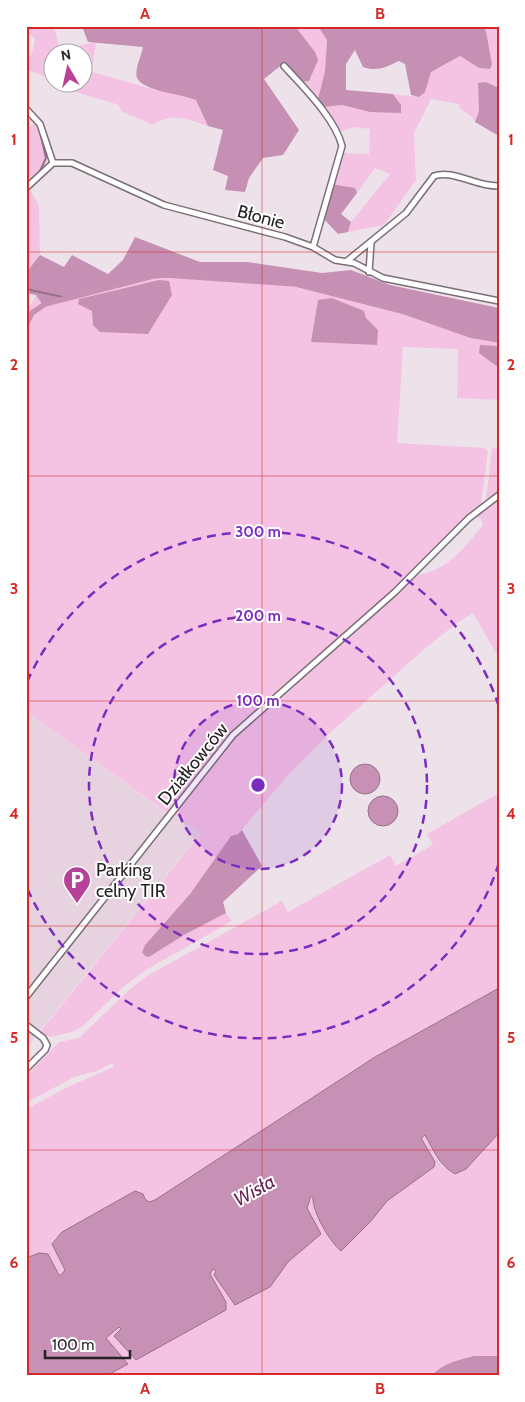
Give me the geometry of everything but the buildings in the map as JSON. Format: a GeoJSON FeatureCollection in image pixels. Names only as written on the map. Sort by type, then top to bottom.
{"type":"FeatureCollection","features":[{"type":"Feature","properties":{"kind":"street"},"geometry":{"type":"LineString","coordinates":[[284,66],[313,98],[336,133],[342,146],[313,246]]}},
{"type":"Feature","properties":{"kind":"street"},"geometry":{"type":"LineString","coordinates":[[26,109],[40,124],[53,163],[26,188]]}},
{"type":"Feature","properties":{"kind":"street","name":"Błonie"},"geometry":{"type":"LineString","coordinates":[[53,163],[72,164],[164,205],[313,246],[335,260],[347,261],[383,278],[499,301]]}},
{"type":"Feature","properties":{"kind":"street"},"geometry":{"type":"LineString","coordinates":[[347,261],[406,213],[434,176],[452,175],[478,184],[499,186]]}},
{"type":"Feature","properties":{"kind":"street"},"geometry":{"type":"LineString","coordinates":[[369,272],[371,243]]}},
{"type":"Feature","properties":{"kind":"street","name":"Działkowców"},"geometry":{"type":"LineString","coordinates":[[26,997],[241,727],[395,592],[469,518],[499,495]]}},
{"type":"Feature","properties":{"kind":"street"},"geometry":{"type":"LineString","coordinates":[[26,1025],[42,1038],[47,1045],[45,1050],[26,1069]]}},
{"type":"Feature","properties":{"kind":"shaded area"},"geometry":{"type":"Polygon","coordinates":[[[31,26],[54,26],[58,42],[42,42],[42,75],[26,69],[35,39],[27,32],[31,26]]]}},
{"type":"Feature","properties":{"kind":"shaded area"},"geometry":{"type":"Polygon","coordinates":[[[82,26],[295,26],[315,52],[318,60],[309,81],[301,82],[284,63],[264,79],[299,130],[283,155],[263,158],[249,178],[245,192],[225,190],[228,176],[213,170],[223,130],[208,126],[196,100],[154,89],[137,78],[136,75],[143,47],[88,42],[82,26]]]}},
{"type":"Feature","properties":{"kind":"shaded area"},"geometry":{"type":"Polygon","coordinates":[[[295,26],[318,26],[327,40],[325,71],[318,99],[301,82],[315,52],[295,26]]]}},
{"type":"Feature","properties":{"kind":"shaded area"},"geometry":{"type":"Polygon","coordinates":[[[318,26],[482,26],[486,31],[492,65],[490,69],[479,68],[460,56],[431,72],[425,92],[419,97],[411,95],[405,64],[399,61],[381,68],[363,67],[355,50],[346,64],[346,90],[393,94],[401,105],[401,113],[370,112],[342,105],[323,107],[318,99],[325,71],[327,40],[318,26]]]}},
{"type":"Feature","properties":{"kind":"shaded area"},"geometry":{"type":"Polygon","coordinates":[[[482,26],[499,26],[499,88],[486,82],[478,83],[479,111],[475,122],[473,118],[460,108],[459,104],[431,99],[414,133],[416,180],[384,225],[348,232],[351,222],[390,174],[375,168],[357,193],[355,188],[332,184],[343,153],[369,154],[370,129],[353,127],[339,132],[323,107],[342,105],[370,112],[401,105],[393,94],[419,97],[431,72],[460,56],[479,68],[486,31],[482,26]]]}},
{"type":"Feature","properties":{"kind":"shaded area"},"geometry":{"type":"Polygon","coordinates":[[[96,42],[92,72],[92,43],[96,42]]]}},
{"type":"Feature","properties":{"kind":"shaded area"},"geometry":{"type":"Polygon","coordinates":[[[92,72],[160,91],[181,92],[226,113],[208,126],[180,118],[167,119],[152,125],[121,111],[119,105],[76,92],[92,92],[92,72]]]}},
{"type":"Feature","properties":{"kind":"shaded area"},"geometry":{"type":"Polygon","coordinates":[[[486,82],[499,88],[499,136],[475,122],[479,111],[478,83],[486,82]]]}},
{"type":"Feature","properties":{"kind":"shaded area"},"geometry":{"type":"Polygon","coordinates":[[[26,111],[40,130],[44,138],[47,153],[46,161],[41,171],[26,185],[26,130],[34,123],[26,114],[26,111]]]}},
{"type":"Feature","properties":{"kind":"shaded area"},"geometry":{"type":"Polygon","coordinates":[[[332,184],[355,188],[357,193],[341,214],[351,222],[348,232],[338,234],[322,217],[332,184]]]}},
{"type":"Feature","properties":{"kind":"shaded area"},"geometry":{"type":"Polygon","coordinates":[[[30,190],[39,205],[40,255],[29,269],[26,269],[26,192],[30,190]]]}},
{"type":"Feature","properties":{"kind":"shaded area"},"geometry":{"type":"Polygon","coordinates":[[[135,237],[200,262],[247,262],[322,273],[351,270],[390,285],[499,308],[499,338],[469,334],[402,310],[294,282],[152,274],[42,304],[36,295],[26,293],[26,269],[29,269],[40,255],[64,267],[72,255],[108,274],[123,260],[135,237]]]}},
{"type":"Feature","properties":{"kind":"shaded area"},"geometry":{"type":"Polygon","coordinates":[[[152,274],[294,282],[402,310],[469,334],[499,338],[499,346],[481,345],[492,363],[499,368],[499,400],[457,398],[458,349],[403,347],[397,443],[485,448],[488,451],[481,504],[392,590],[235,728],[167,813],[26,711],[26,313],[36,295],[42,304],[152,274]]]}},
{"type":"Feature","properties":{"kind":"shaded area"},"geometry":{"type":"Polygon","coordinates":[[[159,280],[169,281],[172,295],[148,334],[100,332],[93,325],[92,311],[78,304],[79,299],[159,280]]]}},
{"type":"Feature","properties":{"kind":"shaded area"},"geometry":{"type":"Polygon","coordinates":[[[332,298],[364,311],[366,318],[378,330],[377,345],[311,342],[318,300],[332,298]]]}},
{"type":"Feature","properties":{"kind":"shaded area"},"geometry":{"type":"Polygon","coordinates":[[[480,345],[499,346],[499,368],[479,353],[480,345]]]}},
{"type":"Feature","properties":{"kind":"shaded area"},"geometry":{"type":"Polygon","coordinates":[[[492,448],[499,449],[499,492],[486,500],[492,448]]]}},
{"type":"Feature","properties":{"kind":"shaded area"},"geometry":{"type":"Polygon","coordinates":[[[499,497],[499,658],[473,613],[457,623],[422,651],[328,735],[288,775],[238,834],[231,836],[190,894],[145,945],[142,952],[149,957],[184,935],[226,913],[232,921],[146,970],[121,989],[83,1026],[72,1032],[50,1037],[40,1032],[201,833],[175,815],[223,747],[416,575],[437,569],[454,557],[483,525],[481,519],[475,516],[499,497]]]}},
{"type":"Feature","properties":{"kind":"shaded area"},"geometry":{"type":"Polygon","coordinates":[[[26,711],[167,814],[175,815],[201,832],[26,1048],[26,711]]]}},
{"type":"Feature","properties":{"kind":"shaded area"},"geometry":{"type":"Polygon","coordinates":[[[499,793],[499,988],[375,1057],[155,1200],[150,1202],[135,1191],[62,1232],[52,1244],[65,1270],[61,1275],[39,1253],[26,1258],[26,1109],[68,1087],[113,1067],[113,1063],[94,1072],[74,1077],[26,1103],[26,1076],[59,1042],[79,1038],[130,989],[147,976],[282,901],[288,912],[390,855],[396,866],[433,845],[427,834],[499,793]]]}},
{"type":"Feature","properties":{"kind":"shaded area"},"geometry":{"type":"Polygon","coordinates":[[[242,830],[262,866],[223,902],[226,913],[184,935],[149,957],[145,956],[142,952],[145,945],[190,894],[231,836],[238,834],[242,830]]]}},
{"type":"Feature","properties":{"kind":"shaded area"},"geometry":{"type":"Polygon","coordinates":[[[499,1133],[499,1376],[106,1376],[127,1364],[106,1338],[119,1327],[122,1329],[114,1335],[226,1302],[210,1274],[213,1269],[270,1287],[288,1262],[321,1234],[307,1208],[311,1195],[322,1226],[341,1251],[371,1221],[387,1201],[434,1167],[435,1162],[420,1138],[425,1135],[434,1155],[443,1167],[466,1169],[499,1133]]]}},
{"type":"Feature","properties":{"kind":"shaded area"},"geometry":{"type":"Polygon","coordinates":[[[474,1356],[499,1356],[499,1376],[432,1376],[446,1365],[474,1356]]]}},
{"type":"Feature","properties":{"kind":"water"},"geometry":{"type":"Polygon","coordinates":[[[365,764],[376,768],[380,779],[376,790],[365,794],[354,790],[350,779],[354,768],[365,764]]]}},
{"type":"Feature","properties":{"kind":"water"},"geometry":{"type":"Polygon","coordinates":[[[383,796],[394,800],[398,811],[394,822],[383,826],[372,822],[368,811],[372,800],[383,796]]]}},
{"type":"Feature","properties":{"kind":"water","name":"Wisła"},"geometry":{"type":"Polygon","coordinates":[[[499,988],[499,1133],[466,1169],[455,1174],[444,1166],[425,1135],[421,1138],[435,1162],[434,1167],[387,1201],[371,1221],[341,1251],[322,1226],[315,1210],[313,1197],[311,1196],[307,1208],[321,1234],[288,1262],[270,1287],[235,1305],[214,1275],[216,1271],[213,1269],[210,1274],[226,1302],[226,1310],[136,1360],[114,1336],[121,1329],[119,1327],[106,1338],[128,1364],[106,1376],[26,1376],[26,1258],[39,1253],[48,1254],[59,1275],[61,1275],[65,1270],[52,1244],[62,1232],[135,1191],[143,1194],[149,1202],[155,1200],[375,1057],[499,988]]]}},
{"type":"Feature","properties":{"kind":"waterway"},"geometry":{"type":"LineString","coordinates":[[40,132],[46,158],[40,171]]}},
{"type":"Feature","properties":{"kind":"waterway"},"geometry":{"type":"LineString","coordinates":[[26,325],[32,313],[45,304],[153,276],[166,275],[296,284],[402,311],[470,335],[499,340]]}},
{"type":"Feature","properties":{"kind":"waterway"},"geometry":{"type":"LineString","coordinates":[[26,289],[67,298]]}},
{"type":"Feature","properties":{"kind":"place","name":"Parking celny TIR"},"geometry":{"type":"Point","coordinates":[77,904]}}]}
